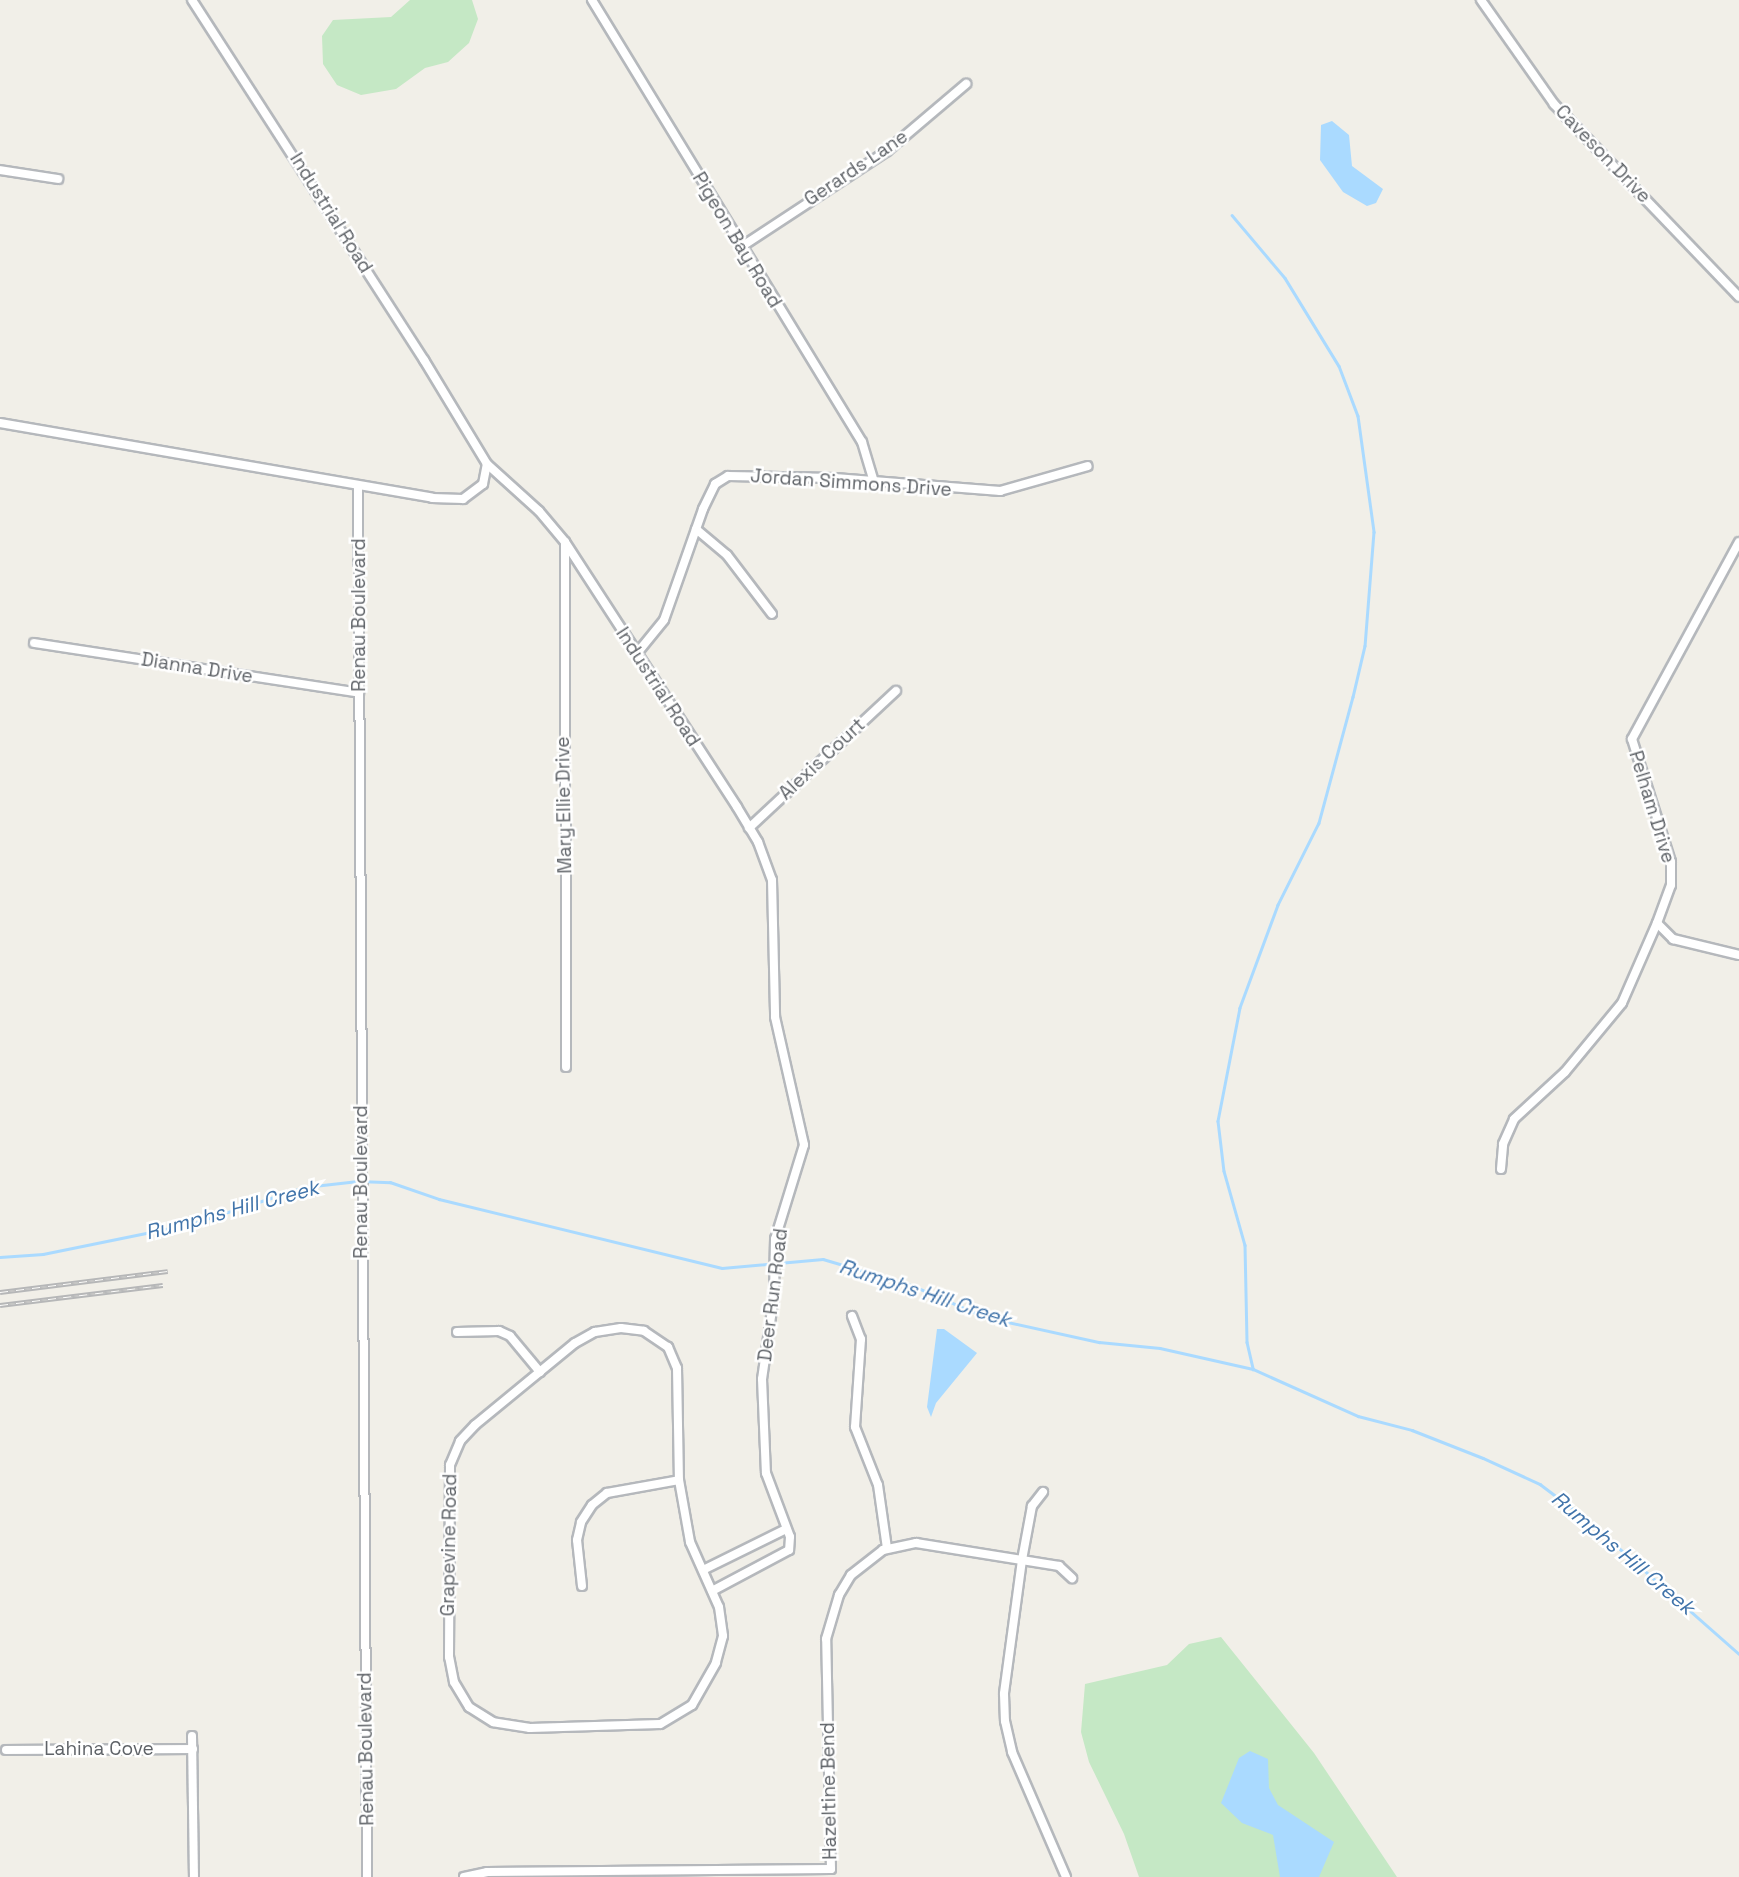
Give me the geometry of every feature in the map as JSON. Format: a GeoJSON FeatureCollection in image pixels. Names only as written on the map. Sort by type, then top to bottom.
{"type":"FeatureCollection","features":[{"type":"Feature","properties":{"kind":"street","name":"Industrial Road"},"geometry":{"type":"LineString","coordinates":[[192,0],[308,175],[487,464],[539,511],[565,542],[750,828],[772,880],[774,938]]}},
{"type":"Feature","properties":{"kind":"street","name":"Pigeon Bay Road"},"geometry":{"type":"LineString","coordinates":[[593,0],[867,451],[874,482]]}},
{"type":"Feature","properties":{"kind":"street","name":"Caveson Drive"},"geometry":{"type":"LineString","coordinates":[[1481,0],[1554,104],[1739,297]]}},
{"type":"Feature","properties":{"kind":"street","name":"Gerards Lane"},"geometry":{"type":"LineString","coordinates":[[741,247],[887,151],[966,84]]}},
{"type":"Feature","properties":{"kind":"street"},"geometry":{"type":"LineString","coordinates":[[0,170],[58,179]]}},
{"type":"Feature","properties":{"kind":"street"},"geometry":{"type":"LineString","coordinates":[[0,423],[358,486],[463,499],[483,484],[487,464]]}},
{"type":"Feature","properties":{"kind":"street","name":"Jordan Simmons Drive"},"geometry":{"type":"LineString","coordinates":[[638,652],[664,620],[711,490],[728,476],[1000,491],[1088,466]]}},
{"type":"Feature","properties":{"kind":"street","name":"Renau Boulevard"},"geometry":{"type":"LineString","coordinates":[[358,486],[367,1877]]}},
{"type":"Feature","properties":{"kind":"street"},"geometry":{"type":"LineString","coordinates":[[696,529],[727,555],[772,614]]}},
{"type":"Feature","properties":{"kind":"street","name":"Mary Ellie Drive"},"geometry":{"type":"LineString","coordinates":[[565,542],[566,1067]]}},
{"type":"Feature","properties":{"kind":"street","name":"Pelham Drive"},"geometry":{"type":"LineString","coordinates":[[1501,1169],[1503,1144],[1514,1119],[1565,1072],[1622,1003],[1657,923],[1671,885],[1671,862],[1632,739],[1739,542]]}},
{"type":"Feature","properties":{"kind":"street","name":"Dianna Drive"},"geometry":{"type":"LineString","coordinates":[[34,643],[359,693]]}},
{"type":"Feature","properties":{"kind":"street","name":"Alexis Court"},"geometry":{"type":"LineString","coordinates":[[750,828],[896,691]]}},
{"type":"Feature","properties":{"kind":"street"},"geometry":{"type":"LineString","coordinates":[[1657,923],[1673,939],[1739,955]]}},
{"type":"Feature","properties":{"kind":"street","name":"Deer Run Road"},"geometry":{"type":"LineString","coordinates":[[774,938],[775,1017],[804,1145],[775,1239],[774,1296],[762,1379],[766,1473],[786,1529]]}},
{"type":"Feature","properties":{"kind":"street"},"geometry":{"type":"LineString","coordinates":[[852,1316],[861,1339],[855,1427],[878,1485],[887,1548],[916,1544],[1022,1560],[1059,1566],[1072,1578]]}},
{"type":"Feature","properties":{"kind":"street","name":"Grapevine Road"},"geometry":{"type":"LineString","coordinates":[[644,1331],[668,1347],[677,1368],[679,1480],[690,1542],[712,1591],[723,1636],[716,1663],[692,1705],[660,1724],[530,1728],[493,1722],[469,1707],[454,1682],[449,1657],[450,1465],[460,1441],[475,1425],[540,1372],[595,1332],[644,1331]]}},
{"type":"Feature","properties":{"kind":"street"},"geometry":{"type":"LineString","coordinates":[[457,1332],[510,1336],[540,1372]]}},
{"type":"Feature","properties":{"kind":"street"},"geometry":{"type":"LineString","coordinates":[[582,1586],[577,1540],[581,1521],[592,1505],[607,1493],[679,1480]]}},
{"type":"Feature","properties":{"kind":"street"},"geometry":{"type":"LineString","coordinates":[[1043,1492],[1032,1506],[1022,1560],[1004,1694],[1005,1721],[1012,1752],[1066,1877]]}},
{"type":"Feature","properties":{"kind":"street"},"geometry":{"type":"LineString","coordinates":[[703,1570],[786,1529],[790,1537],[785,1555],[712,1591]]}},
{"type":"Feature","properties":{"kind":"street","name":"Hazeltine Bend"},"geometry":{"type":"LineString","coordinates":[[464,1877],[487,1872],[831,1869],[826,1639],[839,1595],[851,1575],[887,1548]]}},
{"type":"Feature","properties":{"kind":"street"},"geometry":{"type":"LineString","coordinates":[[192,1736],[194,1877]]}},
{"type":"Feature","properties":{"kind":"street","name":"Lahina Cove"},"geometry":{"type":"LineString","coordinates":[[6,1750],[193,1749]]}},
{"type":"Feature","properties":{"kind":"green space"},"geometry":{"type":"Polygon","coordinates":[[[410,0],[472,0],[478,19],[469,43],[448,62],[425,68],[396,89],[361,95],[337,85],[323,64],[322,36],[333,20],[391,17],[410,0]]]}},
{"type":"Feature","properties":{"kind":"green space"},"geometry":{"type":"Polygon","coordinates":[[[1221,1637],[1314,1753],[1397,1877],[1139,1877],[1124,1834],[1089,1762],[1081,1732],[1085,1684],[1167,1665],[1189,1644],[1221,1637]]]}},
{"type":"Feature","properties":{"kind":"water"},"geometry":{"type":"Polygon","coordinates":[[[1332,121],[1349,135],[1352,166],[1383,189],[1376,203],[1367,206],[1343,192],[1320,160],[1321,125],[1332,121]]]}},
{"type":"Feature","properties":{"kind":"water"},"geometry":{"type":"Polygon","coordinates":[[[937,1329],[944,1329],[977,1353],[936,1403],[931,1417],[927,1407],[937,1329]]]}},
{"type":"Feature","properties":{"kind":"water"},"geometry":{"type":"Polygon","coordinates":[[[1250,1751],[1268,1759],[1269,1788],[1278,1805],[1334,1842],[1319,1877],[1280,1877],[1273,1835],[1242,1823],[1221,1803],[1239,1758],[1250,1751]]]}},
{"type":"Feature","properties":{"kind":"waterway"},"geometry":{"type":"LineString","coordinates":[[1232,215],[1285,278],[1339,366],[1358,416],[1374,532],[1365,646],[1353,697],[1319,823],[1278,905],[1240,1008],[1218,1121],[1224,1171],[1245,1245],[1247,1342],[1253,1369]]}},
{"type":"Feature","properties":{"kind":"waterway","name":"Rumphs Hill Creek"},"geometry":{"type":"LineString","coordinates":[[0,1257],[43,1254],[191,1224],[305,1187],[358,1181],[390,1182],[439,1199],[722,1268],[823,1259],[911,1285],[985,1317],[1099,1342],[1160,1348],[1253,1369],[1358,1416],[1412,1430],[1483,1458],[1540,1484],[1585,1518],[1739,1654]]}},
{"type":"Feature","properties":{"kind":"railway"},"geometry":{"type":"LineString","coordinates":[[0,1292],[168,1271]]}},
{"type":"Feature","properties":{"kind":"railway"},"geometry":{"type":"LineString","coordinates":[[0,1305],[163,1285]]}}]}
